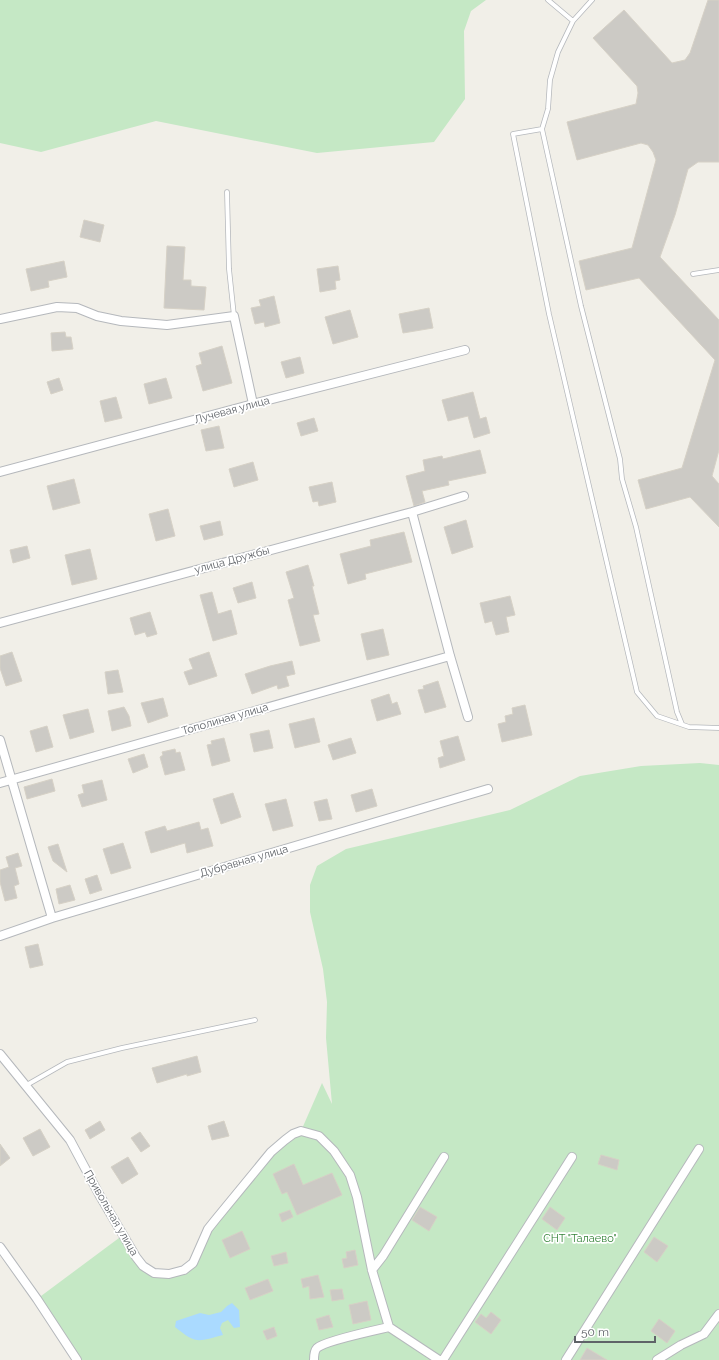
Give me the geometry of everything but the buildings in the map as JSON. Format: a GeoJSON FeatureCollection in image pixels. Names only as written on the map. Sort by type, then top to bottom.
{"type":"FeatureCollection","features":[{"type":"Feature","properties":{"kind":"street"},"geometry":{"type":"LineString","coordinates":[[0,319],[57,307],[77,308],[97,316],[121,321],[167,326],[234,316],[253,404]]}},
{"type":"Feature","properties":{"kind":"street","name":"Лучевая улица"},"geometry":{"type":"LineString","coordinates":[[0,472],[253,404],[465,350]]}},
{"type":"Feature","properties":{"kind":"street","name":"улица Дружбы"},"geometry":{"type":"LineString","coordinates":[[0,623],[412,512],[464,496]]}},
{"type":"Feature","properties":{"kind":"street"},"geometry":{"type":"LineString","coordinates":[[412,512],[450,656],[468,717]]}},
{"type":"Feature","properties":{"kind":"street","name":"Тополиная улица"},"geometry":{"type":"LineString","coordinates":[[0,783],[450,656]]}},
{"type":"Feature","properties":{"kind":"street"},"geometry":{"type":"LineString","coordinates":[[0,740],[52,918]]}},
{"type":"Feature","properties":{"kind":"street","name":"Дубравная улица"},"geometry":{"type":"LineString","coordinates":[[0,936],[52,918],[488,789]]}},
{"type":"Feature","properties":{"kind":"street","name":"Привольная улица"},"geometry":{"type":"LineString","coordinates":[[0,1054],[70,1140],[100,1196],[136,1257],[143,1266],[154,1273],[169,1274],[184,1270],[193,1263],[208,1229],[216,1218],[271,1152],[293,1134],[301,1131],[319,1136],[334,1151],[350,1175],[357,1197],[372,1270]]}},
{"type":"Feature","properties":{"kind":"street"},"geometry":{"type":"LineString","coordinates":[[566,1360],[699,1148]]}},
{"type":"Feature","properties":{"kind":"street"},"geometry":{"type":"LineString","coordinates":[[439,1360],[388,1327],[372,1270],[383,1256],[444,1157]]}},
{"type":"Feature","properties":{"kind":"street"},"geometry":{"type":"LineString","coordinates":[[443,1360],[572,1157]]}},
{"type":"Feature","properties":{"kind":"street"},"geometry":{"type":"LineString","coordinates":[[0,1247],[37,1299],[77,1360]]}},
{"type":"Feature","properties":{"kind":"street"},"geometry":{"type":"LineString","coordinates":[[657,1360],[681,1345],[704,1334],[719,1314]]}},
{"type":"Feature","properties":{"kind":"street"},"geometry":{"type":"LineString","coordinates":[[314,1360],[314,1354],[318,1348],[328,1343],[388,1327]]}},
{"type":"Feature","properties":{"kind":"lane"},"geometry":{"type":"LineString","coordinates":[[548,0],[573,21]]}},
{"type":"Feature","properties":{"kind":"lane"},"geometry":{"type":"LineString","coordinates":[[592,0],[573,21],[558,52],[550,80],[548,108],[542,129],[578,292],[620,459],[622,479],[636,528],[677,712],[682,724]]}},
{"type":"Feature","properties":{"kind":"lane"},"geometry":{"type":"LineString","coordinates":[[542,129],[513,134],[549,314],[637,692],[657,716],[689,727],[719,728]]}},
{"type":"Feature","properties":{"kind":"lane"},"geometry":{"type":"LineString","coordinates":[[228,192],[229,269],[234,316]]}},
{"type":"Feature","properties":{"kind":"lane"},"geometry":{"type":"LineString","coordinates":[[693,274],[719,270]]}},
{"type":"Feature","properties":{"kind":"lane"},"geometry":{"type":"LineString","coordinates":[[25,1086],[67,1062],[122,1048],[255,1020]]}},
{"type":"Feature","properties":{"kind":"green space"},"geometry":{"type":"Polygon","coordinates":[[[0,0],[486,0],[471,11],[464,31],[465,99],[434,142],[317,153],[156,121],[41,152],[0,143],[0,0]]]}},
{"type":"Feature","properties":{"kind":"green space","name":"СНТ \"Талаево\""},"geometry":{"type":"Polygon","coordinates":[[[700,763],[719,765],[719,1360],[77,1360],[37,1299],[123,1235],[153,1273],[184,1270],[202,1243],[271,1152],[301,1131],[322,1083],[332,1104],[326,1038],[327,1002],[323,969],[310,912],[310,885],[317,866],[346,849],[510,810],[580,776],[641,766],[700,763]]]}},
{"type":"Feature","properties":{"kind":"water"},"geometry":{"type":"Polygon","coordinates":[[[232,1303],[239,1310],[240,1327],[234,1328],[228,1320],[222,1323],[220,1328],[223,1335],[197,1340],[175,1327],[176,1321],[200,1313],[209,1315],[221,1312],[232,1303]]]}}]}
